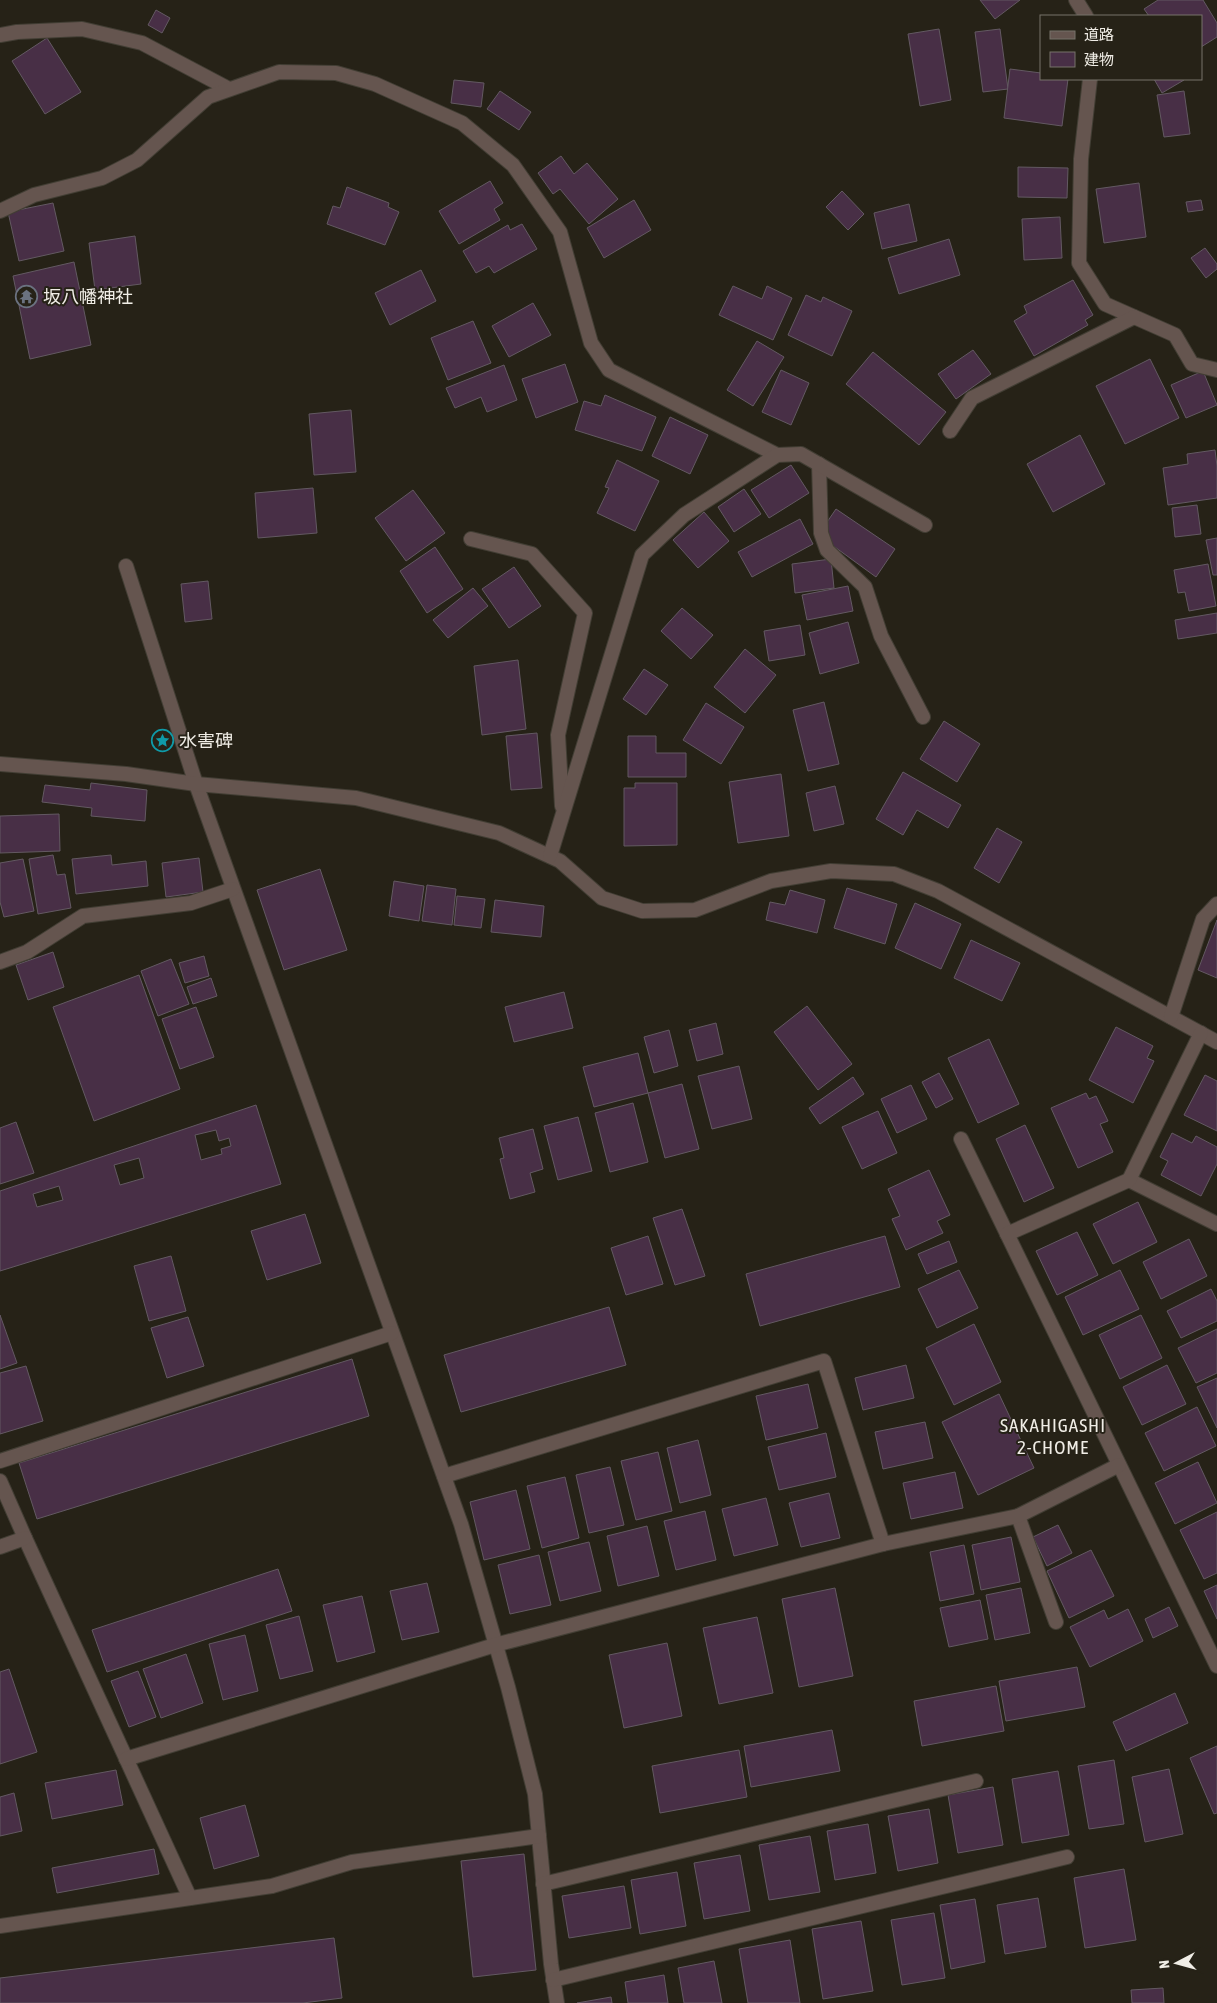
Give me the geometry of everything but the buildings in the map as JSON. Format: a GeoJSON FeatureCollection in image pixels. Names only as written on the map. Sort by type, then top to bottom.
{"type":"FeatureCollection","features":[{"type":"Feature","properties":{"kind":"street"},"geometry":{"type":"LineString","coordinates":[[1076,0],[1085,15]]}},
{"type":"Feature","properties":{"kind":"street"},"geometry":{"type":"LineString","coordinates":[[0,35],[17,32],[82,29],[142,43],[230,89]]}},
{"type":"Feature","properties":{"kind":"street"},"geometry":{"type":"LineString","coordinates":[[0,211],[34,195],[102,178],[137,160],[208,97],[279,72],[336,73],[375,84],[462,122],[513,164],[560,232],[591,343],[609,370],[777,455],[801,454],[925,525]]}},
{"type":"Feature","properties":{"kind":"street"},"geometry":{"type":"LineString","coordinates":[[1090,80],[1081,159],[1079,263],[1105,304],[1175,335],[1192,364],[1217,370]]}},
{"type":"Feature","properties":{"kind":"street"},"geometry":{"type":"LineString","coordinates":[[950,431],[972,398],[1134,317]]}},
{"type":"Feature","properties":{"kind":"street"},"geometry":{"type":"LineString","coordinates":[[550,856],[642,555],[684,515],[777,455]]}},
{"type":"Feature","properties":{"kind":"street"},"geometry":{"type":"LineString","coordinates":[[819,464],[821,532],[827,550],[865,587],[881,636],[922,717]]}},
{"type":"Feature","properties":{"kind":"street"},"geometry":{"type":"LineString","coordinates":[[471,539],[532,554],[585,613],[558,735],[562,817]]}},
{"type":"Feature","properties":{"kind":"street"},"geometry":{"type":"LineString","coordinates":[[126,566],[196,784],[461,1524],[496,1645],[535,1794],[553,1980],[557,2003]]}},
{"type":"Feature","properties":{"kind":"street"},"geometry":{"type":"LineString","coordinates":[[0,764],[126,774],[196,784],[356,798],[499,833],[560,861],[602,898],[642,911],[695,910],[771,881],[831,870],[894,874],[938,891],[1217,1042]]}},
{"type":"Feature","properties":{"kind":"street"},"geometry":{"type":"LineString","coordinates":[[0,962],[27,952],[83,916],[191,902],[234,889]]}},
{"type":"Feature","properties":{"kind":"street"},"geometry":{"type":"LineString","coordinates":[[1170,1017],[1203,919],[1217,904]]}},
{"type":"Feature","properties":{"kind":"street"},"geometry":{"type":"LineString","coordinates":[[1007,1234],[1130,1180],[1201,1033]]}},
{"type":"Feature","properties":{"kind":"street"},"geometry":{"type":"LineString","coordinates":[[961,1139],[1217,1666]]}},
{"type":"Feature","properties":{"kind":"street"},"geometry":{"type":"LineString","coordinates":[[1130,1180],[1217,1224]]}},
{"type":"Feature","properties":{"kind":"street"},"geometry":{"type":"LineString","coordinates":[[0,1461],[392,1333]]}},
{"type":"Feature","properties":{"kind":"street"},"geometry":{"type":"LineString","coordinates":[[444,1476],[824,1361],[883,1544]]}},
{"type":"Feature","properties":{"kind":"street"},"geometry":{"type":"LineString","coordinates":[[126,1759],[496,1645],[883,1544],[1018,1516],[1119,1466]]}},
{"type":"Feature","properties":{"kind":"street"},"geometry":{"type":"LineString","coordinates":[[0,1481],[190,1898]]}},
{"type":"Feature","properties":{"kind":"street"},"geometry":{"type":"LineString","coordinates":[[1018,1516],[1056,1622]]}},
{"type":"Feature","properties":{"kind":"street"},"geometry":{"type":"LineString","coordinates":[[0,1547],[25,1538]]}},
{"type":"Feature","properties":{"kind":"street"},"geometry":{"type":"LineString","coordinates":[[543,1884],[976,1781]]}},
{"type":"Feature","properties":{"kind":"street"},"geometry":{"type":"LineString","coordinates":[[0,1926],[272,1886],[352,1862],[539,1836]]}},
{"type":"Feature","properties":{"kind":"street"},"geometry":{"type":"LineString","coordinates":[[553,1980],[1067,1857]]}},
{"type":"Feature","properties":{"kind":"place","name":"坂八幡神社"},"geometry":{"type":"Point","coordinates":[27,296]}},
{"type":"Feature","properties":{"kind":"place","name":"水害碑"},"geometry":{"type":"Point","coordinates":[163,740]}},
{"type":"Feature","properties":{"kind":"district","name":"SAKAHIGASHI 2-CHOME"},"geometry":{"type":"Point","coordinates":[1053,1436]}}]}
